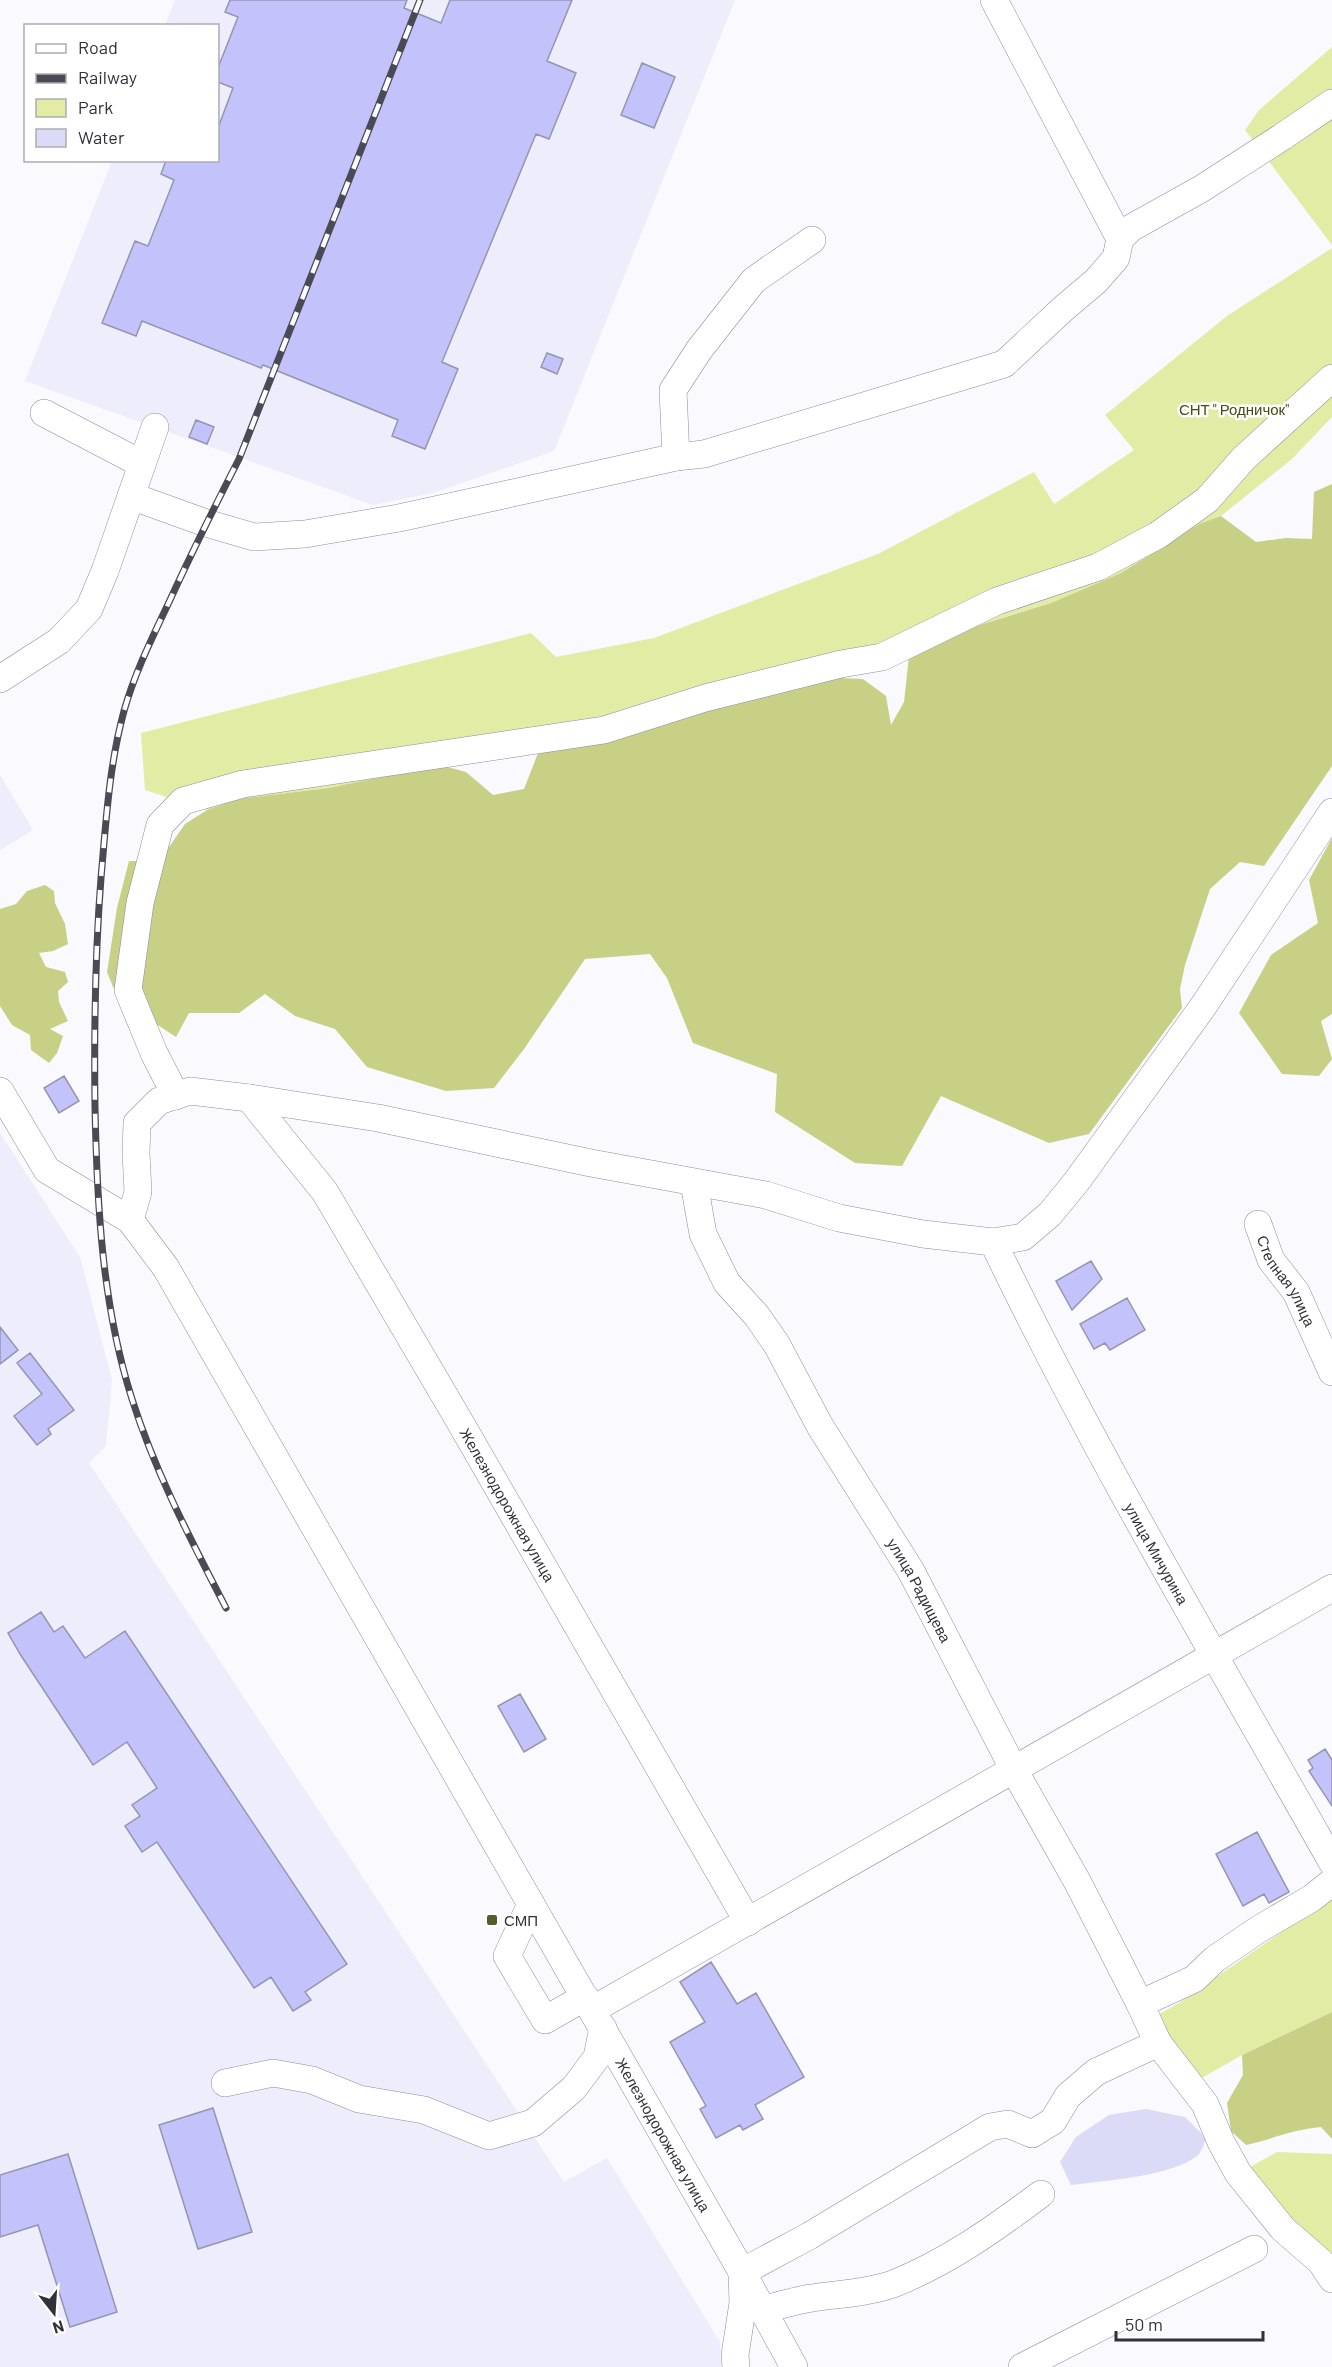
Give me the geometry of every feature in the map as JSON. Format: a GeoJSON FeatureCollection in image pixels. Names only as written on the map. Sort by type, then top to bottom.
{"type":"FeatureCollection","features":[{"type":"Feature","properties":{"kind":"street"},"geometry":{"type":"LineString","coordinates":[[994,0],[1120,239]]}},
{"type":"Feature","properties":{"kind":"street"},"geometry":{"type":"LineString","coordinates":[[131,496],[206,524],[254,537],[305,534],[399,518],[675,457],[704,454],[1004,364],[1096,281],[1116,258],[1120,239],[1131,228],[1153,218],[1219,177],[1332,103]]}},
{"type":"Feature","properties":{"kind":"street"},"geometry":{"type":"LineString","coordinates":[[675,457],[673,390],[699,350],[754,280],[812,240]]}},
{"type":"Feature","properties":{"kind":"street"},"geometry":{"type":"LineString","coordinates":[[176,1096],[154,1053],[128,990],[140,903],[160,825],[183,801],[243,784],[604,730],[705,698],[841,664],[882,657],[997,601],[1098,567],[1158,535],[1207,500],[1245,458],[1332,378]]}},
{"type":"Feature","properties":{"kind":"street"},"geometry":{"type":"LineString","coordinates":[[44,413],[142,464]]}},
{"type":"Feature","properties":{"kind":"street"},"geometry":{"type":"LineString","coordinates":[[0,679],[59,641],[89,609],[105,571],[155,427]]}},
{"type":"Feature","properties":{"kind":"street"},"geometry":{"type":"LineString","coordinates":[[0,1091],[47,1170],[130,1220],[138,1192],[137,1123],[159,1101],[190,1091],[378,1118],[694,1183],[766,1195],[849,1220],[923,1234],[993,1242],[1023,1236],[1050,1214],[1077,1182],[1202,1008],[1332,812]]}},
{"type":"Feature","properties":{"kind":"street","name":"Железнодорожная улица"},"geometry":{"type":"LineString","coordinates":[[249,1098],[325,1192],[748,1922]]}},
{"type":"Feature","properties":{"kind":"street","name":"улица Радищева"},"geometry":{"type":"LineString","coordinates":[[694,1183],[703,1234],[727,1283],[757,1316],[777,1345],[820,1426],[911,1571],[1014,1770],[1077,1881],[1158,2043],[1204,2104],[1221,2142],[1244,2181],[1283,2229],[1328,2267]]}},
{"type":"Feature","properties":{"kind":"street","name":"Железнодорожная улица"},"geometry":{"type":"LineString","coordinates":[[130,1220],[166,1268],[742,2272],[794,2367]]}},
{"type":"Feature","properties":{"kind":"street","name":"Степная улица"},"geometry":{"type":"LineString","coordinates":[[1258,1224],[1271,1260],[1296,1292],[1332,1372]]}},
{"type":"Feature","properties":{"kind":"street","name":"улица Мичурина"},"geometry":{"type":"LineString","coordinates":[[993,1242],[1034,1327],[1212,1655],[1332,1862]]}},
{"type":"Feature","properties":{"kind":"street"},"geometry":{"type":"LineString","coordinates":[[531,1904],[507,1956],[545,2020],[593,2012],[1332,1588]]}},
{"type":"Feature","properties":{"kind":"street"},"geometry":{"type":"LineString","coordinates":[[1140,2004],[1194,1979],[1215,1959],[1259,1929],[1312,1898],[1332,1882]]}},
{"type":"Feature","properties":{"kind":"street"},"geometry":{"type":"LineString","coordinates":[[225,2083],[273,2073],[312,2080],[359,2099],[424,2109],[489,2136],[533,2123],[574,2088],[597,2057],[593,2012]]}},
{"type":"Feature","properties":{"kind":"street"},"geometry":{"type":"LineString","coordinates":[[736,2367],[735,2355],[743,2303],[742,2272],[809,2235],[990,2127],[1008,2124],[1032,2134],[1053,2121],[1068,2096],[1096,2072],[1158,2043]]}},
{"type":"Feature","properties":{"kind":"street"},"geometry":{"type":"LineString","coordinates":[[763,2309],[809,2298],[864,2291],[891,2284],[957,2253],[1000,2225],[1041,2194]]}},
{"type":"Feature","properties":{"kind":"street"},"geometry":{"type":"LineString","coordinates":[[1022,2367],[1254,2249]]}},
{"type":"Feature","properties":{"kind":"shaded area"},"geometry":{"type":"Polygon","coordinates":[[[175,0],[735,0],[554,451],[433,493],[373,505],[25,381],[112,162],[219,162],[219,24],[165,24],[175,0]]]}},
{"type":"Feature","properties":{"kind":"shaded area"},"geometry":{"type":"Polygon","coordinates":[[[0,775],[33,830],[0,850],[0,775]]]}},
{"type":"Feature","properties":{"kind":"shaded area"},"geometry":{"type":"Polygon","coordinates":[[[0,1133],[80,1257],[112,1380],[106,1446],[89,1463],[564,2182],[607,2158],[720,2342],[721,2367],[0,2367],[0,1133]]]}},
{"type":"Feature","properties":{"kind":"green space"},"geometry":{"type":"Polygon","coordinates":[[[1332,47],[1332,245],[1245,130],[1259,110],[1332,47]]]}},
{"type":"Feature","properties":{"kind":"green space","name":"СНТ \" Родничок\""},"geometry":{"type":"Polygon","coordinates":[[[1332,248],[1332,417],[1292,459],[1221,516],[1199,524],[1121,573],[1051,603],[609,737],[329,788],[238,799],[207,810],[145,790],[141,733],[531,633],[556,657],[654,638],[878,554],[1034,472],[1054,504],[1134,450],[1105,415],[1227,316],[1332,248]]]}},
{"type":"Feature","properties":{"kind":"green space"},"geometry":{"type":"Polygon","coordinates":[[[1332,484],[1332,766],[1264,866],[1240,862],[1210,889],[1185,965],[1180,989],[1182,1008],[1089,1134],[1049,1143],[941,1096],[902,1166],[855,1163],[775,1112],[777,1074],[693,1043],[667,978],[650,954],[585,959],[524,1049],[494,1088],[446,1091],[367,1067],[335,1029],[295,1016],[265,994],[239,1013],[189,1013],[176,1037],[118,999],[107,972],[117,908],[129,861],[151,861],[167,850],[185,824],[207,810],[238,799],[329,788],[440,765],[466,772],[493,795],[524,789],[540,748],[819,677],[863,679],[886,696],[891,725],[904,702],[909,656],[963,630],[1051,603],[1121,573],[1199,524],[1221,516],[1256,542],[1286,538],[1312,539],[1314,492],[1332,484]]]}},
{"type":"Feature","properties":{"kind":"green space"},"geometry":{"type":"Polygon","coordinates":[[[1332,838],[1332,1014],[1321,1021],[1332,1059],[1319,1076],[1282,1074],[1239,1013],[1271,955],[1318,923],[1309,880],[1332,838]]]}},
{"type":"Feature","properties":{"kind":"green space"},"geometry":{"type":"Polygon","coordinates":[[[45,885],[54,891],[55,903],[65,924],[68,944],[53,951],[39,953],[46,967],[65,972],[68,982],[58,991],[59,1002],[68,1021],[50,1029],[63,1036],[57,1053],[49,1063],[31,1050],[30,1035],[12,1025],[0,1006],[0,909],[16,904],[27,891],[45,885]]]}},
{"type":"Feature","properties":{"kind":"green space"},"geometry":{"type":"Polygon","coordinates":[[[1332,1897],[1332,2012],[1242,2055],[1191,2084],[1156,2016],[1179,2003],[1332,1897]]]}},
{"type":"Feature","properties":{"kind":"green space"},"geometry":{"type":"Polygon","coordinates":[[[1332,2012],[1332,2139],[1321,2127],[1246,2145],[1231,2131],[1227,2103],[1243,2075],[1242,2055],[1332,2012]]]}},
{"type":"Feature","properties":{"kind":"green space"},"geometry":{"type":"Polygon","coordinates":[[[1277,2152],[1332,2154],[1332,2271],[1243,2171],[1277,2152]]]}},
{"type":"Feature","properties":{"kind":"water"},"geometry":{"type":"Polygon","coordinates":[[[1146,2109],[1185,2117],[1206,2138],[1198,2155],[1173,2168],[1156,2173],[1071,2185],[1060,2162],[1076,2137],[1109,2115],[1146,2109]]]}},
{"type":"Feature","properties":{"kind":"building"},"geometry":{"type":"Polygon","coordinates":[[[230,0],[407,0],[404,8],[441,23],[450,0],[572,0],[547,61],[576,73],[549,139],[536,134],[442,362],[458,369],[425,449],[392,436],[398,420],[263,365],[261,368],[142,321],[136,336],[102,323],[135,241],[148,246],[174,180],[161,174],[165,162],[219,162],[219,125],[233,88],[219,82],[219,65],[238,17],[225,12],[230,0]]]}},
{"type":"Feature","properties":{"kind":"building"},"geometry":{"type":"Polygon","coordinates":[[[642,63],[675,77],[654,128],[621,115],[642,63]]]}},
{"type":"Feature","properties":{"kind":"building"},"geometry":{"type":"Polygon","coordinates":[[[547,353],[563,359],[557,374],[541,367],[547,353]]]}},
{"type":"Feature","properties":{"kind":"building"},"geometry":{"type":"Polygon","coordinates":[[[196,420],[214,427],[207,444],[189,437],[196,420]]]}},
{"type":"Feature","properties":{"kind":"building"},"geometry":{"type":"Polygon","coordinates":[[[64,1076],[79,1101],[59,1113],[44,1088],[64,1076]]]}},
{"type":"Feature","properties":{"kind":"building"},"geometry":{"type":"Polygon","coordinates":[[[1091,1261],[1102,1279],[1072,1310],[1056,1281],[1091,1261]]]}},
{"type":"Feature","properties":{"kind":"building"},"geometry":{"type":"Polygon","coordinates":[[[1127,1298],[1145,1330],[1110,1350],[1105,1343],[1094,1349],[1080,1324],[1127,1298]]]}},
{"type":"Feature","properties":{"kind":"building"},"geometry":{"type":"Polygon","coordinates":[[[0,1327],[18,1350],[0,1364],[0,1327]]]}},
{"type":"Feature","properties":{"kind":"building"},"geometry":{"type":"Polygon","coordinates":[[[30,1353],[74,1410],[48,1429],[51,1434],[37,1445],[14,1416],[42,1394],[17,1363],[30,1353]]]}},
{"type":"Feature","properties":{"kind":"building"},"geometry":{"type":"Polygon","coordinates":[[[41,1612],[54,1632],[63,1626],[85,1658],[125,1631],[347,1964],[305,1992],[311,2000],[293,2011],[271,1977],[254,1988],[157,1842],[142,1852],[125,1826],[140,1816],[132,1805],[157,1788],[127,1742],[93,1765],[8,1633],[41,1612]]]}},
{"type":"Feature","properties":{"kind":"building"},"geometry":{"type":"Polygon","coordinates":[[[520,1694],[546,1739],[524,1752],[498,1706],[520,1694]]]}},
{"type":"Feature","properties":{"kind":"building"},"geometry":{"type":"Polygon","coordinates":[[[1325,1749],[1332,1760],[1332,1806],[1309,1771],[1313,1768],[1308,1760],[1325,1749]]]}},
{"type":"Feature","properties":{"kind":"building"},"geometry":{"type":"Polygon","coordinates":[[[1257,1832],[1289,1892],[1269,1903],[1264,1894],[1243,1906],[1216,1854],[1257,1832]]]}},
{"type":"Feature","properties":{"kind":"building"},"geometry":{"type":"Polygon","coordinates":[[[711,1962],[737,2004],[756,1993],[804,2077],[755,2105],[763,2119],[743,2130],[740,2125],[716,2138],[700,2109],[706,2106],[670,2042],[705,2022],[680,1982],[711,1962]]]}},
{"type":"Feature","properties":{"kind":"building"},"geometry":{"type":"Polygon","coordinates":[[[213,2108],[252,2232],[198,2249],[159,2125],[213,2108]]]}},
{"type":"Feature","properties":{"kind":"building"},"geometry":{"type":"Polygon","coordinates":[[[68,2154],[117,2312],[70,2327],[38,2225],[0,2237],[0,2175],[68,2154]]]}},
{"type":"Feature","properties":{"kind":"railway"},"geometry":{"type":"LineString","coordinates":[[226,1608],[174,1505],[151,1453],[122,1363],[108,1291],[97,1181],[95,993],[101,878],[109,794],[119,732],[128,697],[139,668],[239,459],[420,0]]}},
{"type":"Feature","properties":{"kind":"place","name":"СМП"},"geometry":{"type":"Point","coordinates":[492,1920]}}]}
